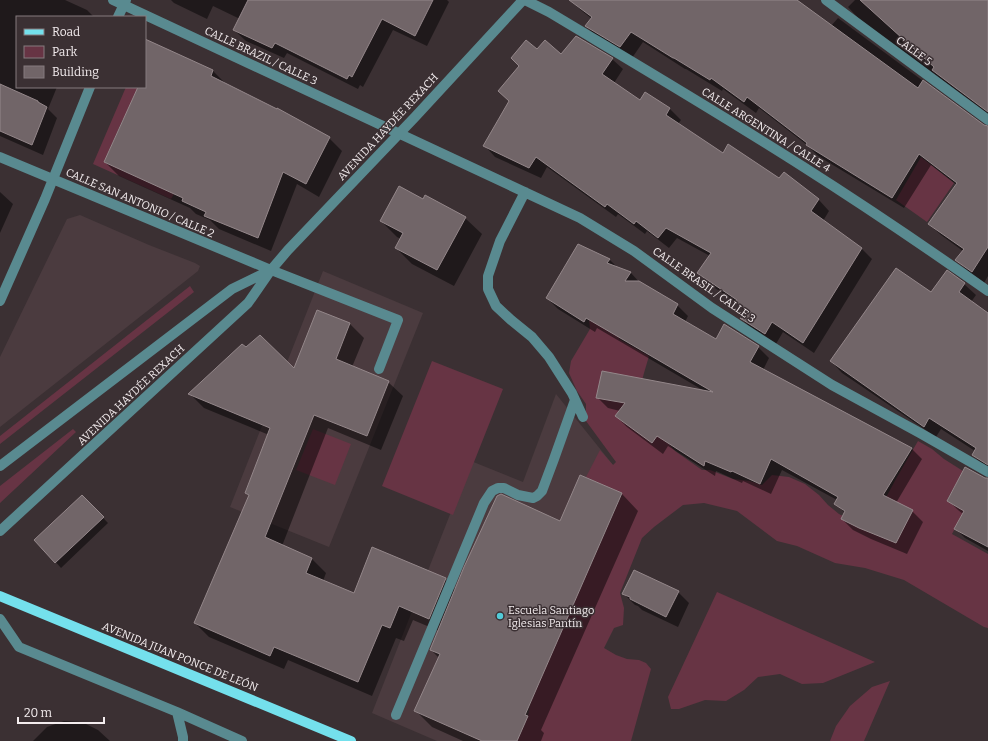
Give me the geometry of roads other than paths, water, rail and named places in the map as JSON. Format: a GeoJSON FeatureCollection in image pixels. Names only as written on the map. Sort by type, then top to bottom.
{"type":"FeatureCollection","features":[{"type":"Feature","properties":{"kind":"main road","name":"AVENIDA JUAN PONCE DE LEÓN"},"geometry":{"type":"LineString","coordinates":[[0,596],[351,741]]}},
{"type":"Feature","properties":{"kind":"street","name":"CALLE BRAZIL / CALLE 3"},"geometry":{"type":"LineString","coordinates":[[113,0],[125,2],[398,133]]}},
{"type":"Feature","properties":{"kind":"street","name":"AVENIDA HAYDÉE REXACH"},"geometry":{"type":"LineString","coordinates":[[0,531],[248,303],[271,270],[288,250],[524,0]]}},
{"type":"Feature","properties":{"kind":"street","name":"CALLE ARGENTINA / CALLE 4"},"geometry":{"type":"LineString","coordinates":[[524,0],[556,16],[721,115],[855,200],[988,291]]}},
{"type":"Feature","properties":{"kind":"street","name":"CALLE 5"},"geometry":{"type":"LineString","coordinates":[[826,0],[988,120]]}},
{"type":"Feature","properties":{"kind":"street"},"geometry":{"type":"LineString","coordinates":[[118,16],[125,2]]}},
{"type":"Feature","properties":{"kind":"street"},"geometry":{"type":"LineString","coordinates":[[0,301],[45,199],[90,88]]}},
{"type":"Feature","properties":{"kind":"street","name":"CALLE BRASIL / CALLE 3"},"geometry":{"type":"LineString","coordinates":[[398,133],[580,218],[634,251],[712,308],[832,385],[988,472]]}},
{"type":"Feature","properties":{"kind":"street","name":"CALLE SAN ANTONIO / CALLE 2"},"geometry":{"type":"LineString","coordinates":[[0,158],[271,270],[398,320],[380,369]]}},
{"type":"Feature","properties":{"kind":"street"},"geometry":{"type":"LineString","coordinates":[[525,192],[500,241],[488,276],[488,288],[496,306],[532,337],[549,357],[572,393],[583,417]]}},
{"type":"Feature","properties":{"kind":"street","name":"AVENIDA HAYDÉE REXACH"},"geometry":{"type":"LineString","coordinates":[[0,466],[232,289],[271,270]]}},
{"type":"Feature","properties":{"kind":"street"},"geometry":{"type":"LineString","coordinates":[[396,715],[484,503],[492,491],[498,488],[504,488],[518,495],[533,498],[542,491],[575,400]]}},
{"type":"Feature","properties":{"kind":"street"},"geometry":{"type":"LineString","coordinates":[[0,619],[19,648],[177,712],[242,741]]}},
{"type":"Feature","properties":{"kind":"street"},"geometry":{"type":"LineString","coordinates":[[177,712],[183,741]]}},
{"type":"Feature","properties":{"kind":"place","name":"Escuela Santiago Iglesias Pantín"},"geometry":{"type":"Point","coordinates":[500,616]}}]}
